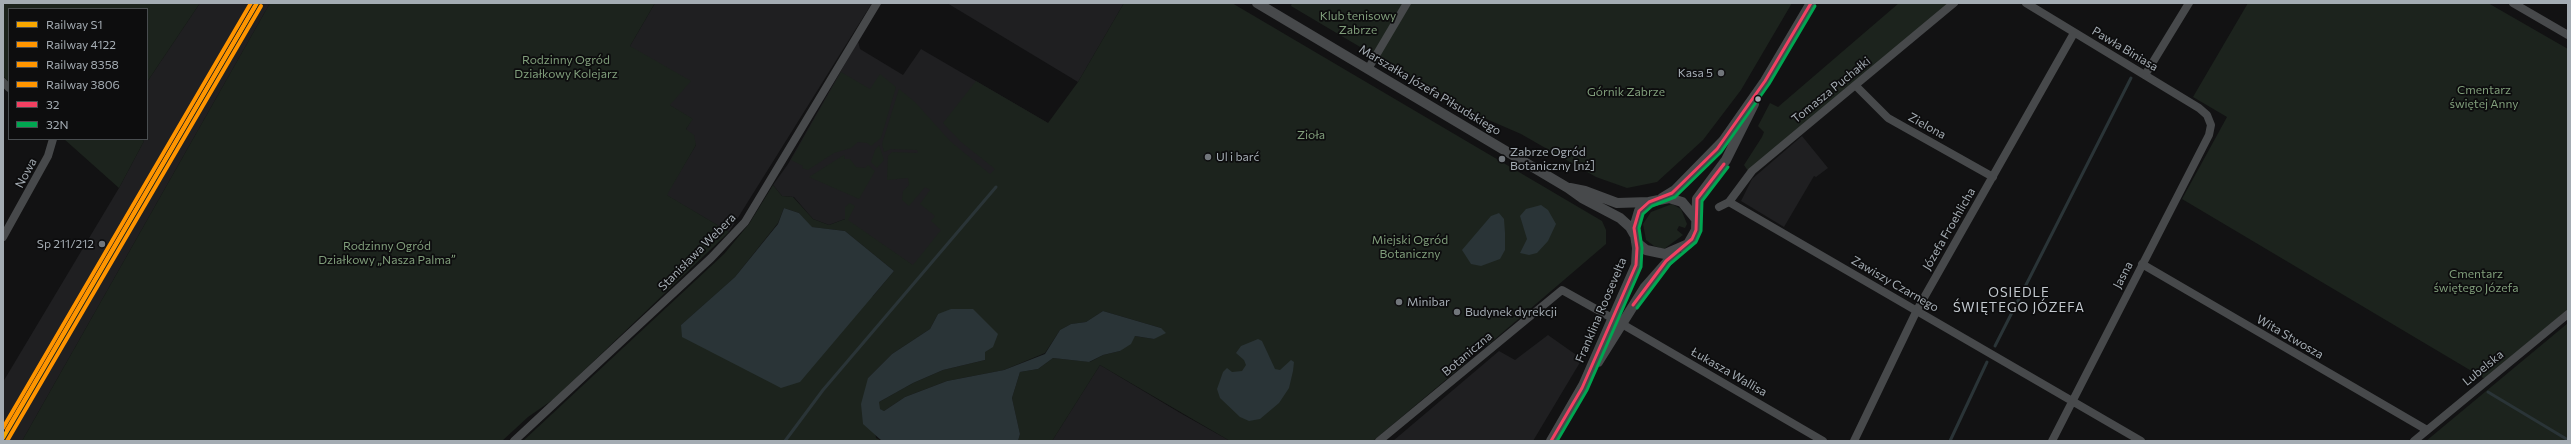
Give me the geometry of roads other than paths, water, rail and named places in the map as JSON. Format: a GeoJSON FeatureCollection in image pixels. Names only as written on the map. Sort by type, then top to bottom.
{"type":"FeatureCollection","features":[{"type":"Feature","properties":{"kind":"street","name":"Stanisława Webera"},"geometry":{"type":"LineString","coordinates":[[514,441],[730,239],[745,222],[877,3]]}},
{"type":"Feature","properties":{"kind":"street","name":"Marszałka Józefa Piłsudskiego"},"geometry":{"type":"LineString","coordinates":[[1257,3],[1568,188],[1582,198],[1625,222],[1635,238]]}},
{"type":"Feature","properties":{"kind":"street"},"geometry":{"type":"LineString","coordinates":[[1368,69],[1407,3]]}},
{"type":"Feature","properties":{"kind":"street"},"geometry":{"type":"LineString","coordinates":[[1765,81],[1736,144],[1697,199],[1696,230],[1692,239],[1678,250],[1659,254],[1646,250],[1635,238],[1636,215],[1654,200],[1672,193],[1717,149],[1765,81],[1811,3]]}},
{"type":"Feature","properties":{"kind":"street","name":"Tomasza Puchałki"},"geometry":{"type":"LineString","coordinates":[[1729,202],[1752,171],[1954,3]]}},
{"type":"Feature","properties":{"kind":"street","name":"Pawła Biniasa"},"geometry":{"type":"LineString","coordinates":[[2026,3],[2199,108],[2209,119]]}},
{"type":"Feature","properties":{"kind":"street"},"geometry":{"type":"LineString","coordinates":[[2145,75],[2189,3]]}},
{"type":"Feature","properties":{"kind":"street"},"geometry":{"type":"LineString","coordinates":[[2513,3],[2568,35]]}},
{"type":"Feature","properties":{"kind":"street","name":"Józefa Froehlicha"},"geometry":{"type":"LineString","coordinates":[[1854,441],[1917,310],[2074,33]]}},
{"type":"Feature","properties":{"kind":"street","name":"Zielona"},"geometry":{"type":"LineString","coordinates":[[1856,86],[1888,118],[1993,177]]}},
{"type":"Feature","properties":{"kind":"street","name":"Jasna"},"geometry":{"type":"LineString","coordinates":[[2052,441],[2209,135],[2209,119]]}},
{"type":"Feature","properties":{"kind":"street","name":"Nowa"},"geometry":{"type":"LineString","coordinates":[[3,237],[48,156],[53,140]]}},
{"type":"Feature","properties":{"kind":"street","name":"Marszałka Józefa Piłsudskiego"},"geometry":{"type":"LineString","coordinates":[[1568,188],[1585,191],[1617,202],[1654,200]]}},
{"type":"Feature","properties":{"kind":"street"},"geometry":{"type":"LineString","coordinates":[[1654,200],[1669,198],[1682,202],[1696,219]]}},
{"type":"Feature","properties":{"kind":"street"},"geometry":{"type":"LineString","coordinates":[[1719,207],[1729,202]]}},
{"type":"Feature","properties":{"kind":"street","name":"Zawiszy Czarnego"},"geometry":{"type":"LineString","coordinates":[[1729,202],[2141,441]]}},
{"type":"Feature","properties":{"kind":"street","name":"Franklina Roosevelta"},"geometry":{"type":"LineString","coordinates":[[1582,388],[1636,265],[1635,238]]}},
{"type":"Feature","properties":{"kind":"street","name":"Franklina Roosevelta"},"geometry":{"type":"LineString","coordinates":[[1551,441],[1582,388],[1648,283],[1666,261],[1678,250]]}},
{"type":"Feature","properties":{"kind":"street","name":"Wita Stwosza"},"geometry":{"type":"LineString","coordinates":[[2142,264],[2427,430]]}},
{"type":"Feature","properties":{"kind":"street","name":"Botaniczna"},"geometry":{"type":"LineString","coordinates":[[1379,441],[1562,290],[1612,318]]}},
{"type":"Feature","properties":{"kind":"street","name":"Lubelska"},"geometry":{"type":"LineString","coordinates":[[2414,441],[2568,314]]}},
{"type":"Feature","properties":{"kind":"street","name":"Łukasza Wallisa"},"geometry":{"type":"LineString","coordinates":[[1622,324],[1823,441]]}},
{"type":"Feature","properties":{"kind":"waterway"},"geometry":{"type":"LineString","coordinates":[[1995,346],[2131,78]]}},
{"type":"Feature","properties":{"kind":"waterway"},"geometry":{"type":"LineString","coordinates":[[785,441],[823,390],[996,187]]}},
{"type":"Feature","properties":{"kind":"waterway"},"geometry":{"type":"LineString","coordinates":[[1950,441],[1987,362]]}},
{"type":"Feature","properties":{"kind":"waterway"},"geometry":{"type":"LineString","coordinates":[[2488,392],[2568,440]]}},
{"type":"Feature","properties":{"kind":"rail line","name":"8358"},"geometry":{"type":"LineString","coordinates":[[3,428],[251,3]]}},
{"type":"Feature","properties":{"kind":"rail line","name":"S1"},"geometry":{"type":"LineString","coordinates":[[3,438],[257,3]]}},
{"type":"Feature","properties":{"kind":"rail line","name":"3806"},"geometry":{"type":"LineString","coordinates":[[7,430],[255,6]]}},
{"type":"Feature","properties":{"kind":"rail line","name":"4122"},"geometry":{"type":"LineString","coordinates":[[7,441],[261,6]]}},
{"type":"Feature","properties":{"kind":"place","name":"Kasa 5"},"geometry":{"type":"Point","coordinates":[1721,73]}},
{"type":"Feature","properties":{"kind":"place","name":"Ul i barć"},"geometry":{"type":"Point","coordinates":[1208,157]}},
{"type":"Feature","properties":{"kind":"place","name":"Zabrze Ogród Botaniczny [nż]"},"geometry":{"type":"Point","coordinates":[1502,159]}},
{"type":"Feature","properties":{"kind":"place","name":"Sp 211/212"},"geometry":{"type":"Point","coordinates":[102,244]}},
{"type":"Feature","properties":{"kind":"place","name":"Minibar"},"geometry":{"type":"Point","coordinates":[1399,302]}},
{"type":"Feature","properties":{"kind":"place","name":"Budynek dyrekcji"},"geometry":{"type":"Point","coordinates":[1457,312]}},
{"type":"Feature","properties":{"kind":"district","name":"OSIEDLE ŚWIĘTEGO JÓZEFA"},"geometry":{"type":"Point","coordinates":[2019,300]}},
{"type":"Feature","properties":{"kind":"park label","name":"Klub tenisowy Zabrze"},"geometry":{"type":"Point","coordinates":[1358,23]}},
{"type":"Feature","properties":{"kind":"park label","name":"Rodzinny Ogród Działkowy Kolejarz"},"geometry":{"type":"Point","coordinates":[566,67]}},
{"type":"Feature","properties":{"kind":"park label","name":"Górnik Zabrze"},"geometry":{"type":"Point","coordinates":[1626,92]}},
{"type":"Feature","properties":{"kind":"park label","name":"Cmentarz świętej Anny"},"geometry":{"type":"Point","coordinates":[2484,97]}},
{"type":"Feature","properties":{"kind":"park label","name":"Zioła"},"geometry":{"type":"Point","coordinates":[1311,135]}},
{"type":"Feature","properties":{"kind":"park label","name":"Miejski Ogród Botaniczny"},"geometry":{"type":"Point","coordinates":[1410,247]}},
{"type":"Feature","properties":{"kind":"park label","name":"Rodzinny Ogród Działkowy „Nasza Palma”"},"geometry":{"type":"Point","coordinates":[387,253]}},
{"type":"Feature","properties":{"kind":"park label","name":"Cmentarz świętego Józefa"},"geometry":{"type":"Point","coordinates":[2476,281]}}]}
